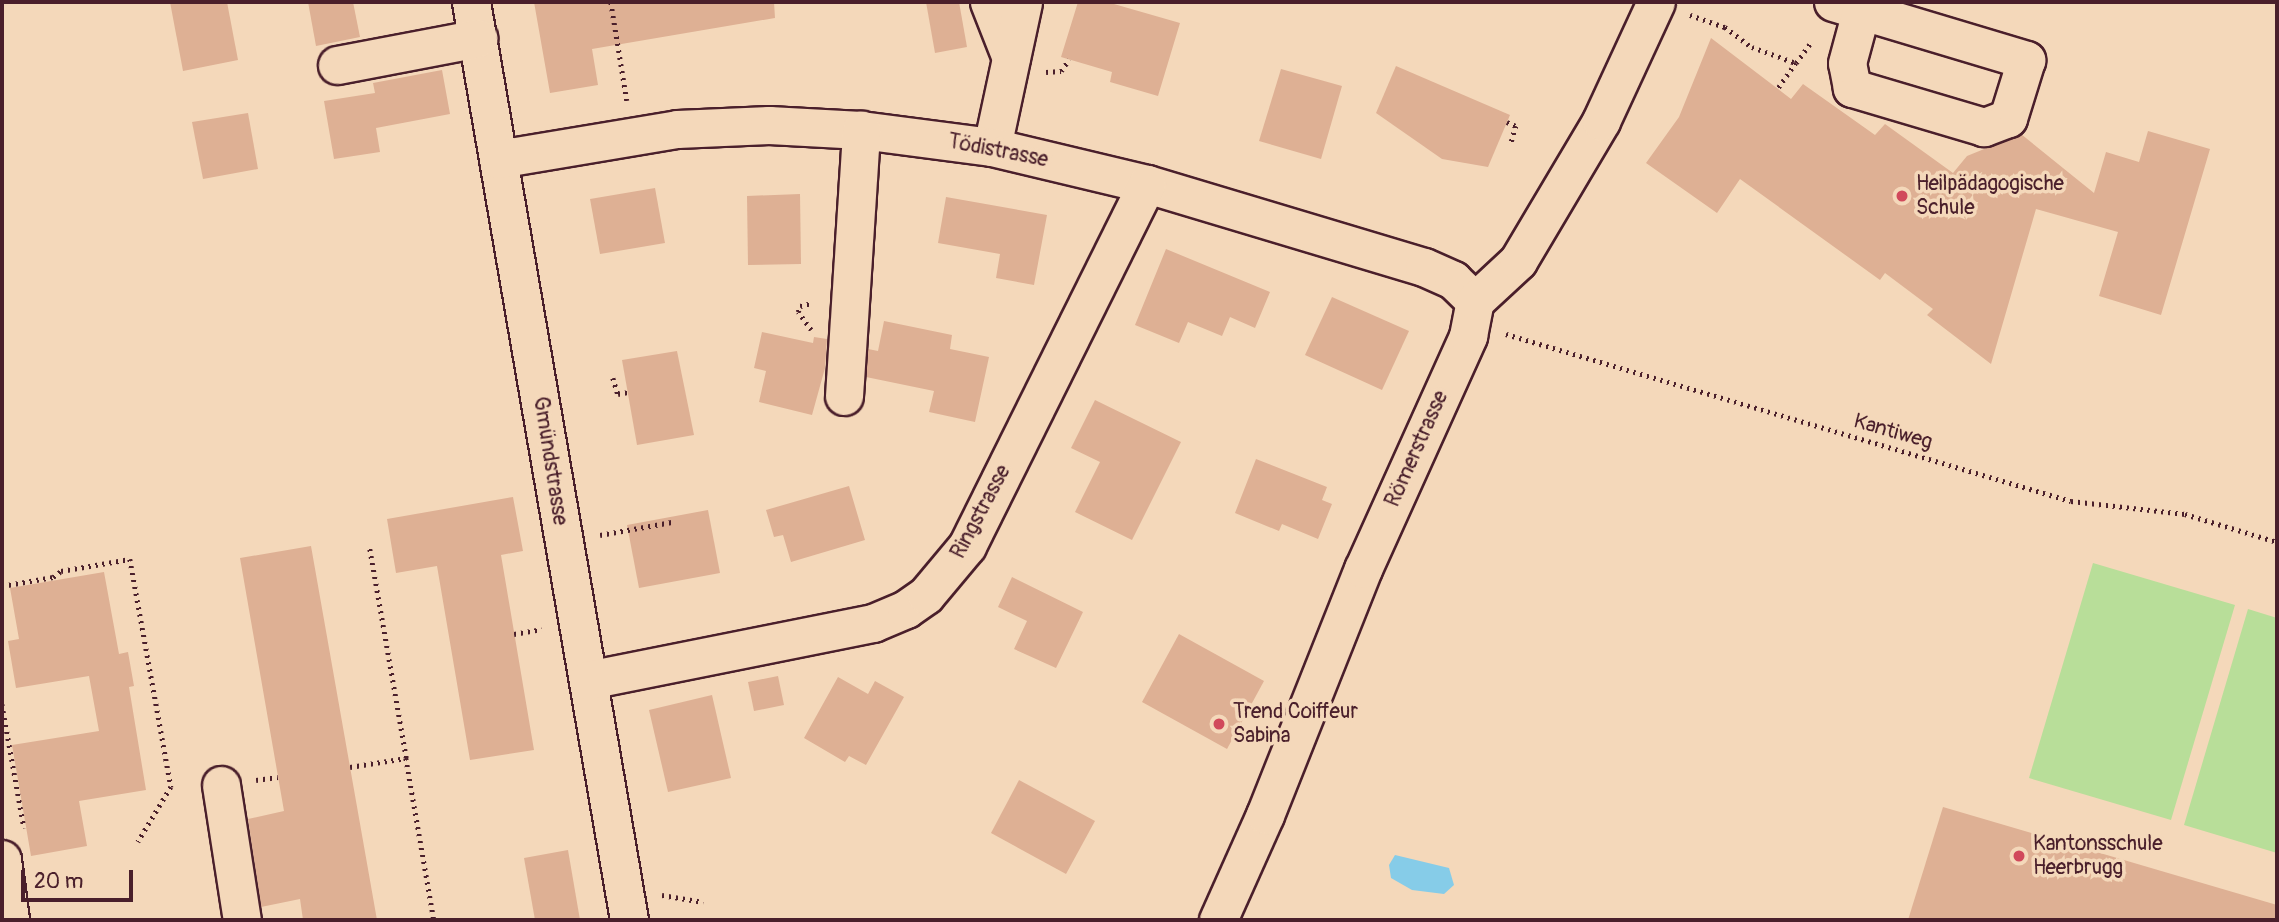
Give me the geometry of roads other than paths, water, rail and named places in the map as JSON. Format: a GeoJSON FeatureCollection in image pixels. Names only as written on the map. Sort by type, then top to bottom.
{"type":"FeatureCollection","features":[{"type":"Feature","properties":{"kind":"street","name":"Gmündstrasse"},"geometry":{"type":"LineString","coordinates":[[471,2],[588,680],[645,913]]}},
{"type":"Feature","properties":{"kind":"street"},"geometry":{"type":"LineString","coordinates":[[989,2],[1011,58]]}},
{"type":"Feature","properties":{"kind":"street"},"geometry":{"type":"LineString","coordinates":[[992,146],[1023,2]]}},
{"type":"Feature","properties":{"kind":"street"},"geometry":{"type":"LineString","coordinates":[[1847,6],[2026,60],[2008,118],[1987,134],[1852,88],[1847,63],[1847,6]]}},
{"type":"Feature","properties":{"kind":"street"},"geometry":{"type":"LineString","coordinates":[[1475,301],[1518,261],[1668,7]]}},
{"type":"Feature","properties":{"kind":"street"},"geometry":{"type":"LineString","coordinates":[[337,65],[478,38]]}},
{"type":"Feature","properties":{"kind":"street","name":"Tödistrasse"},"geometry":{"type":"LineString","coordinates":[[498,159],[677,129],[769,125],[861,130],[992,146],[1147,184],[1424,267],[1453,280],[1475,301]]}},
{"type":"Feature","properties":{"kind":"street"},"geometry":{"type":"LineString","coordinates":[[844,396],[861,130]]}},
{"type":"Feature","properties":{"kind":"street","name":"Ringstrasse"},"geometry":{"type":"LineString","coordinates":[[588,680],[873,624],[926,596],[967,546],[1147,184]]}},
{"type":"Feature","properties":{"kind":"street","name":"Römerstrasse"},"geometry":{"type":"LineString","coordinates":[[1218,920],[1265,815],[1363,569],[1468,337],[1475,301]]}},
{"type":"Feature","properties":{"kind":"street"},"geometry":{"type":"LineString","coordinates":[[221,785],[232,920]]}},
{"type":"Feature","properties":{"kind":"water"},"geometry":{"type":"Polygon","coordinates":[[[1395,855],[1449,868],[1454,885],[1444,894],[1412,890],[1391,878],[1389,865],[1395,855]]]}},
{"type":"Feature","properties":{"kind":"place","name":"Heilpädagogische Schule"},"geometry":{"type":"Point","coordinates":[1902,196]}},
{"type":"Feature","properties":{"kind":"place","name":"Trend Coiffeur Sabina"},"geometry":{"type":"Point","coordinates":[1219,724]}},
{"type":"Feature","properties":{"kind":"place","name":"Kantonsschule Heerbrugg"},"geometry":{"type":"Point","coordinates":[2019,856]}}]}
